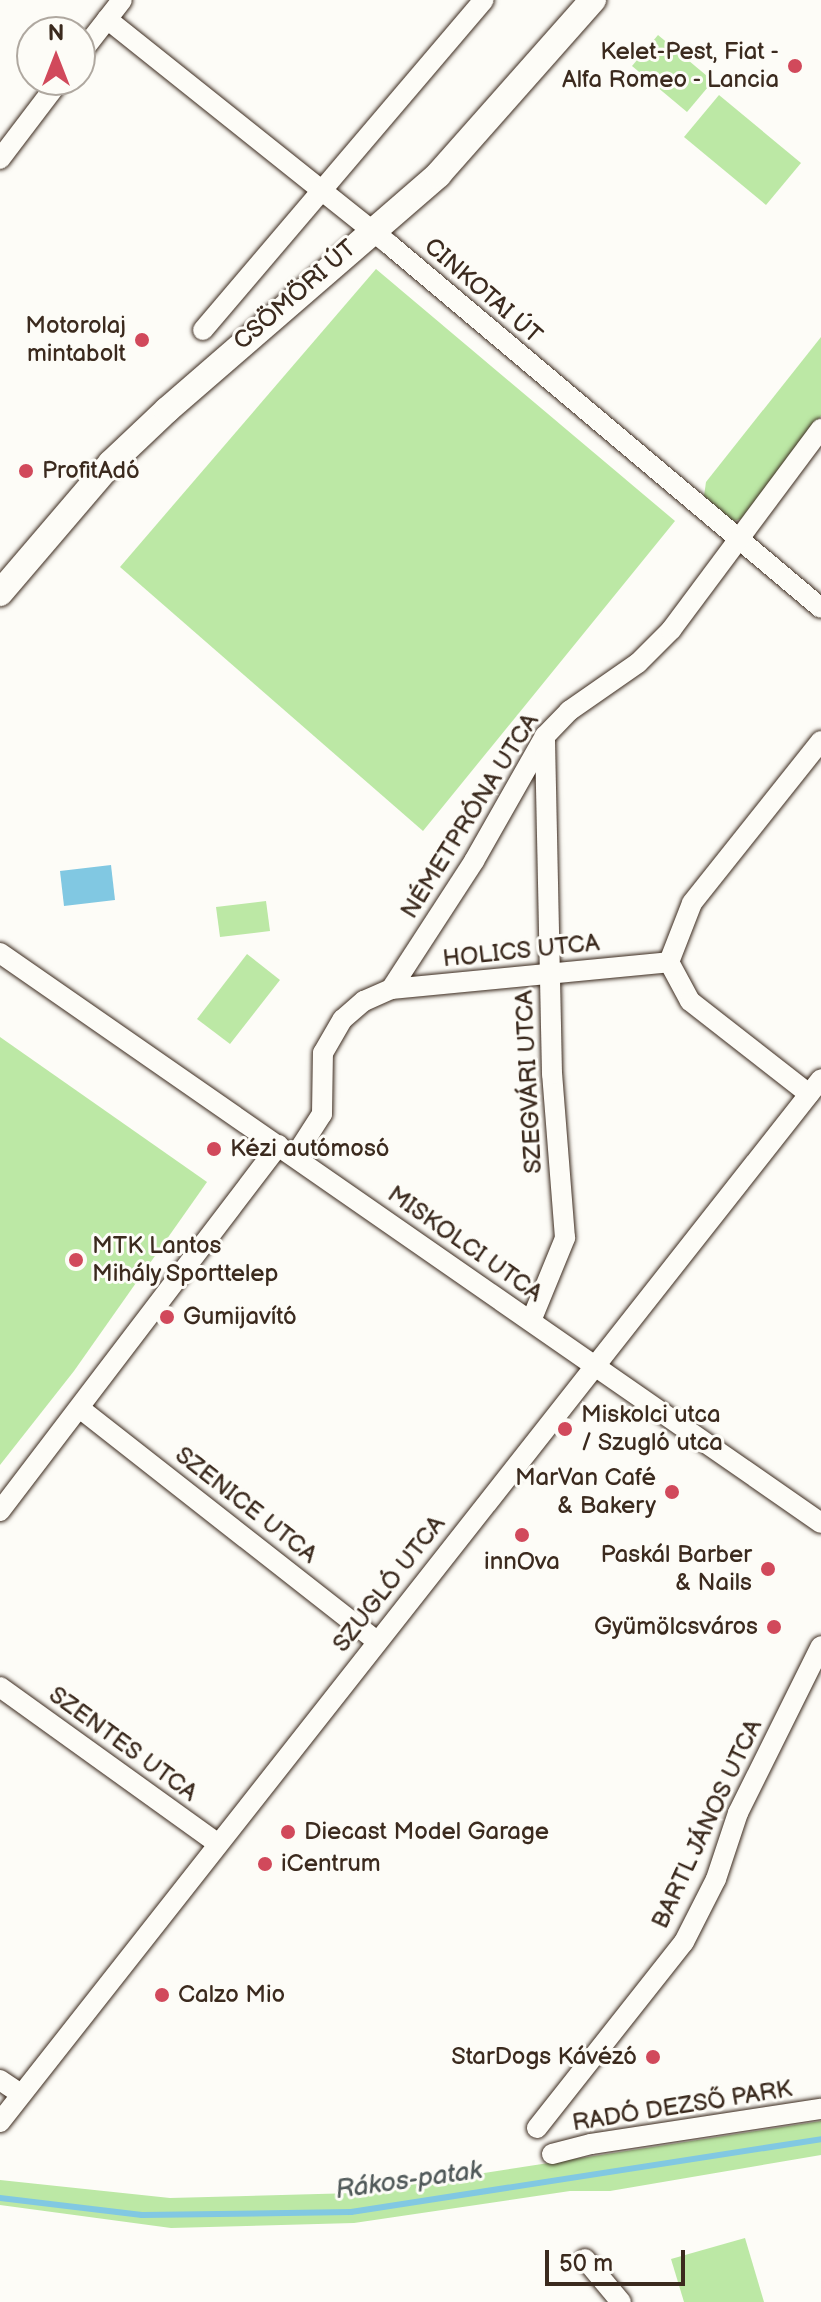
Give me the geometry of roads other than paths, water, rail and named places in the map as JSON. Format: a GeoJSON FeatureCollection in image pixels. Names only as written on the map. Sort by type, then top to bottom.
{"type":"FeatureCollection","features":[{"type":"Feature","properties":{"kind":"main road","name":"CSÖMÖRI ÚT"},"geometry":{"type":"LineString","coordinates":[[0,593],[111,463],[212,367],[438,175],[593,0]]}},
{"type":"Feature","properties":{"kind":"street"},"geometry":{"type":"LineString","coordinates":[[96,33],[122,0]]}},
{"type":"Feature","properties":{"kind":"street","name":"CSÖMÖRI ÚT"},"geometry":{"type":"LineString","coordinates":[[203,330],[323,194],[484,0]]}},
{"type":"Feature","properties":{"kind":"street","name":"CINKOTAI ÚT"},"geometry":{"type":"LineString","coordinates":[[107,19],[370,232],[821,608]]}},
{"type":"Feature","properties":{"kind":"street"},"geometry":{"type":"LineString","coordinates":[[0,159],[48,96]]}},
{"type":"Feature","properties":{"kind":"street","name":"NÉMETPRÓNA UTCA"},"geometry":{"type":"LineString","coordinates":[[391,989],[474,861],[545,736],[569,711],[638,663],[671,630],[821,429]]}},
{"type":"Feature","properties":{"kind":"street","name":"SZEGVÁRI UTCA"},"geometry":{"type":"LineString","coordinates":[[531,1321],[565,1238],[550,975],[545,736]]}},
{"type":"Feature","properties":{"kind":"street"},"geometry":{"type":"LineString","coordinates":[[815,1087],[690,1001],[669,962],[692,903],[821,741]]}},
{"type":"Feature","properties":{"kind":"street","name":"MISKOLCI UTCA"},"geometry":{"type":"LineString","coordinates":[[0,953],[821,1523]]}},
{"type":"Feature","properties":{"kind":"street","name":"HOLICS UTCA"},"geometry":{"type":"LineString","coordinates":[[287,1151],[322,1114],[319,1071],[332,1034],[364,1001],[391,989],[669,962]]}},
{"type":"Feature","properties":{"kind":"street","name":"SZUGLÓ UTCA"},"geometry":{"type":"LineString","coordinates":[[0,2122],[216,1842],[815,1087]]}},
{"type":"Feature","properties":{"kind":"street"},"geometry":{"type":"LineString","coordinates":[[0,1511],[287,1151]]}},
{"type":"Feature","properties":{"kind":"street","name":"SZENICE UTCA"},"geometry":{"type":"LineString","coordinates":[[82,1410],[377,1641]]}},
{"type":"Feature","properties":{"kind":"street","name":"BARTL JÁNOS UTCA"},"geometry":{"type":"LineString","coordinates":[[537,2128],[684,1942],[716,1879],[738,1813],[821,1646]]}},
{"type":"Feature","properties":{"kind":"street","name":"SZENTES UTCA"},"geometry":{"type":"LineString","coordinates":[[0,1687],[216,1842]]}},
{"type":"Feature","properties":{"kind":"street"},"geometry":{"type":"LineString","coordinates":[[0,2080],[21,2094]]}},
{"type":"Feature","properties":{"kind":"street","name":"RADÓ DEZSŐ PARK"},"geometry":{"type":"LineString","coordinates":[[552,2154],[591,2144],[821,2109]]}},
{"type":"Feature","properties":{"kind":"street"},"geometry":{"type":"LineString","coordinates":[[585,2259],[621,2302]]}},
{"type":"Feature","properties":{"kind":"water"},"geometry":{"type":"Polygon","coordinates":[[[111,865],[115,900],[64,906],[60,871],[111,865]]]}},
{"type":"Feature","properties":{"kind":"waterway","name":"Rákos-patak"},"geometry":{"type":"LineString","coordinates":[[0,2198],[142,2215],[351,2212],[821,2139]]}},
{"type":"Feature","properties":{"kind":"place","name":"Kelet-Pest, Fiat - Alfa Romeo - Lancia"},"geometry":{"type":"Point","coordinates":[795,66]}},
{"type":"Feature","properties":{"kind":"place","name":"Motorolaj mintabolt"},"geometry":{"type":"Point","coordinates":[142,340]}},
{"type":"Feature","properties":{"kind":"place","name":"ProfitAdó"},"geometry":{"type":"Point","coordinates":[26,471]}},
{"type":"Feature","properties":{"kind":"place","name":"Kézi autómosó"},"geometry":{"type":"Point","coordinates":[214,1149]}},
{"type":"Feature","properties":{"kind":"place","name":"MTK Lantos Mihály Sporttelep"},"geometry":{"type":"Point","coordinates":[76,1260]}},
{"type":"Feature","properties":{"kind":"place","name":"Gumijavító"},"geometry":{"type":"Point","coordinates":[167,1317]}},
{"type":"Feature","properties":{"kind":"place","name":"Miskolci utca / Szugló utca"},"geometry":{"type":"Point","coordinates":[565,1429]}},
{"type":"Feature","properties":{"kind":"place","name":"MarVan Café & Bakery"},"geometry":{"type":"Point","coordinates":[672,1492]}},
{"type":"Feature","properties":{"kind":"place","name":"innOva"},"geometry":{"type":"Point","coordinates":[522,1535]}},
{"type":"Feature","properties":{"kind":"place","name":"Paskál Barber & Nails"},"geometry":{"type":"Point","coordinates":[768,1569]}},
{"type":"Feature","properties":{"kind":"place","name":"Gyümölcsváros"},"geometry":{"type":"Point","coordinates":[774,1627]}},
{"type":"Feature","properties":{"kind":"place","name":"Diecast Model Garage"},"geometry":{"type":"Point","coordinates":[288,1832]}},
{"type":"Feature","properties":{"kind":"place","name":"iCentrum"},"geometry":{"type":"Point","coordinates":[265,1864]}},
{"type":"Feature","properties":{"kind":"place","name":"Calzo Mio"},"geometry":{"type":"Point","coordinates":[162,1995]}},
{"type":"Feature","properties":{"kind":"place","name":"StarDogs Kávézó"},"geometry":{"type":"Point","coordinates":[653,2057]}}]}
